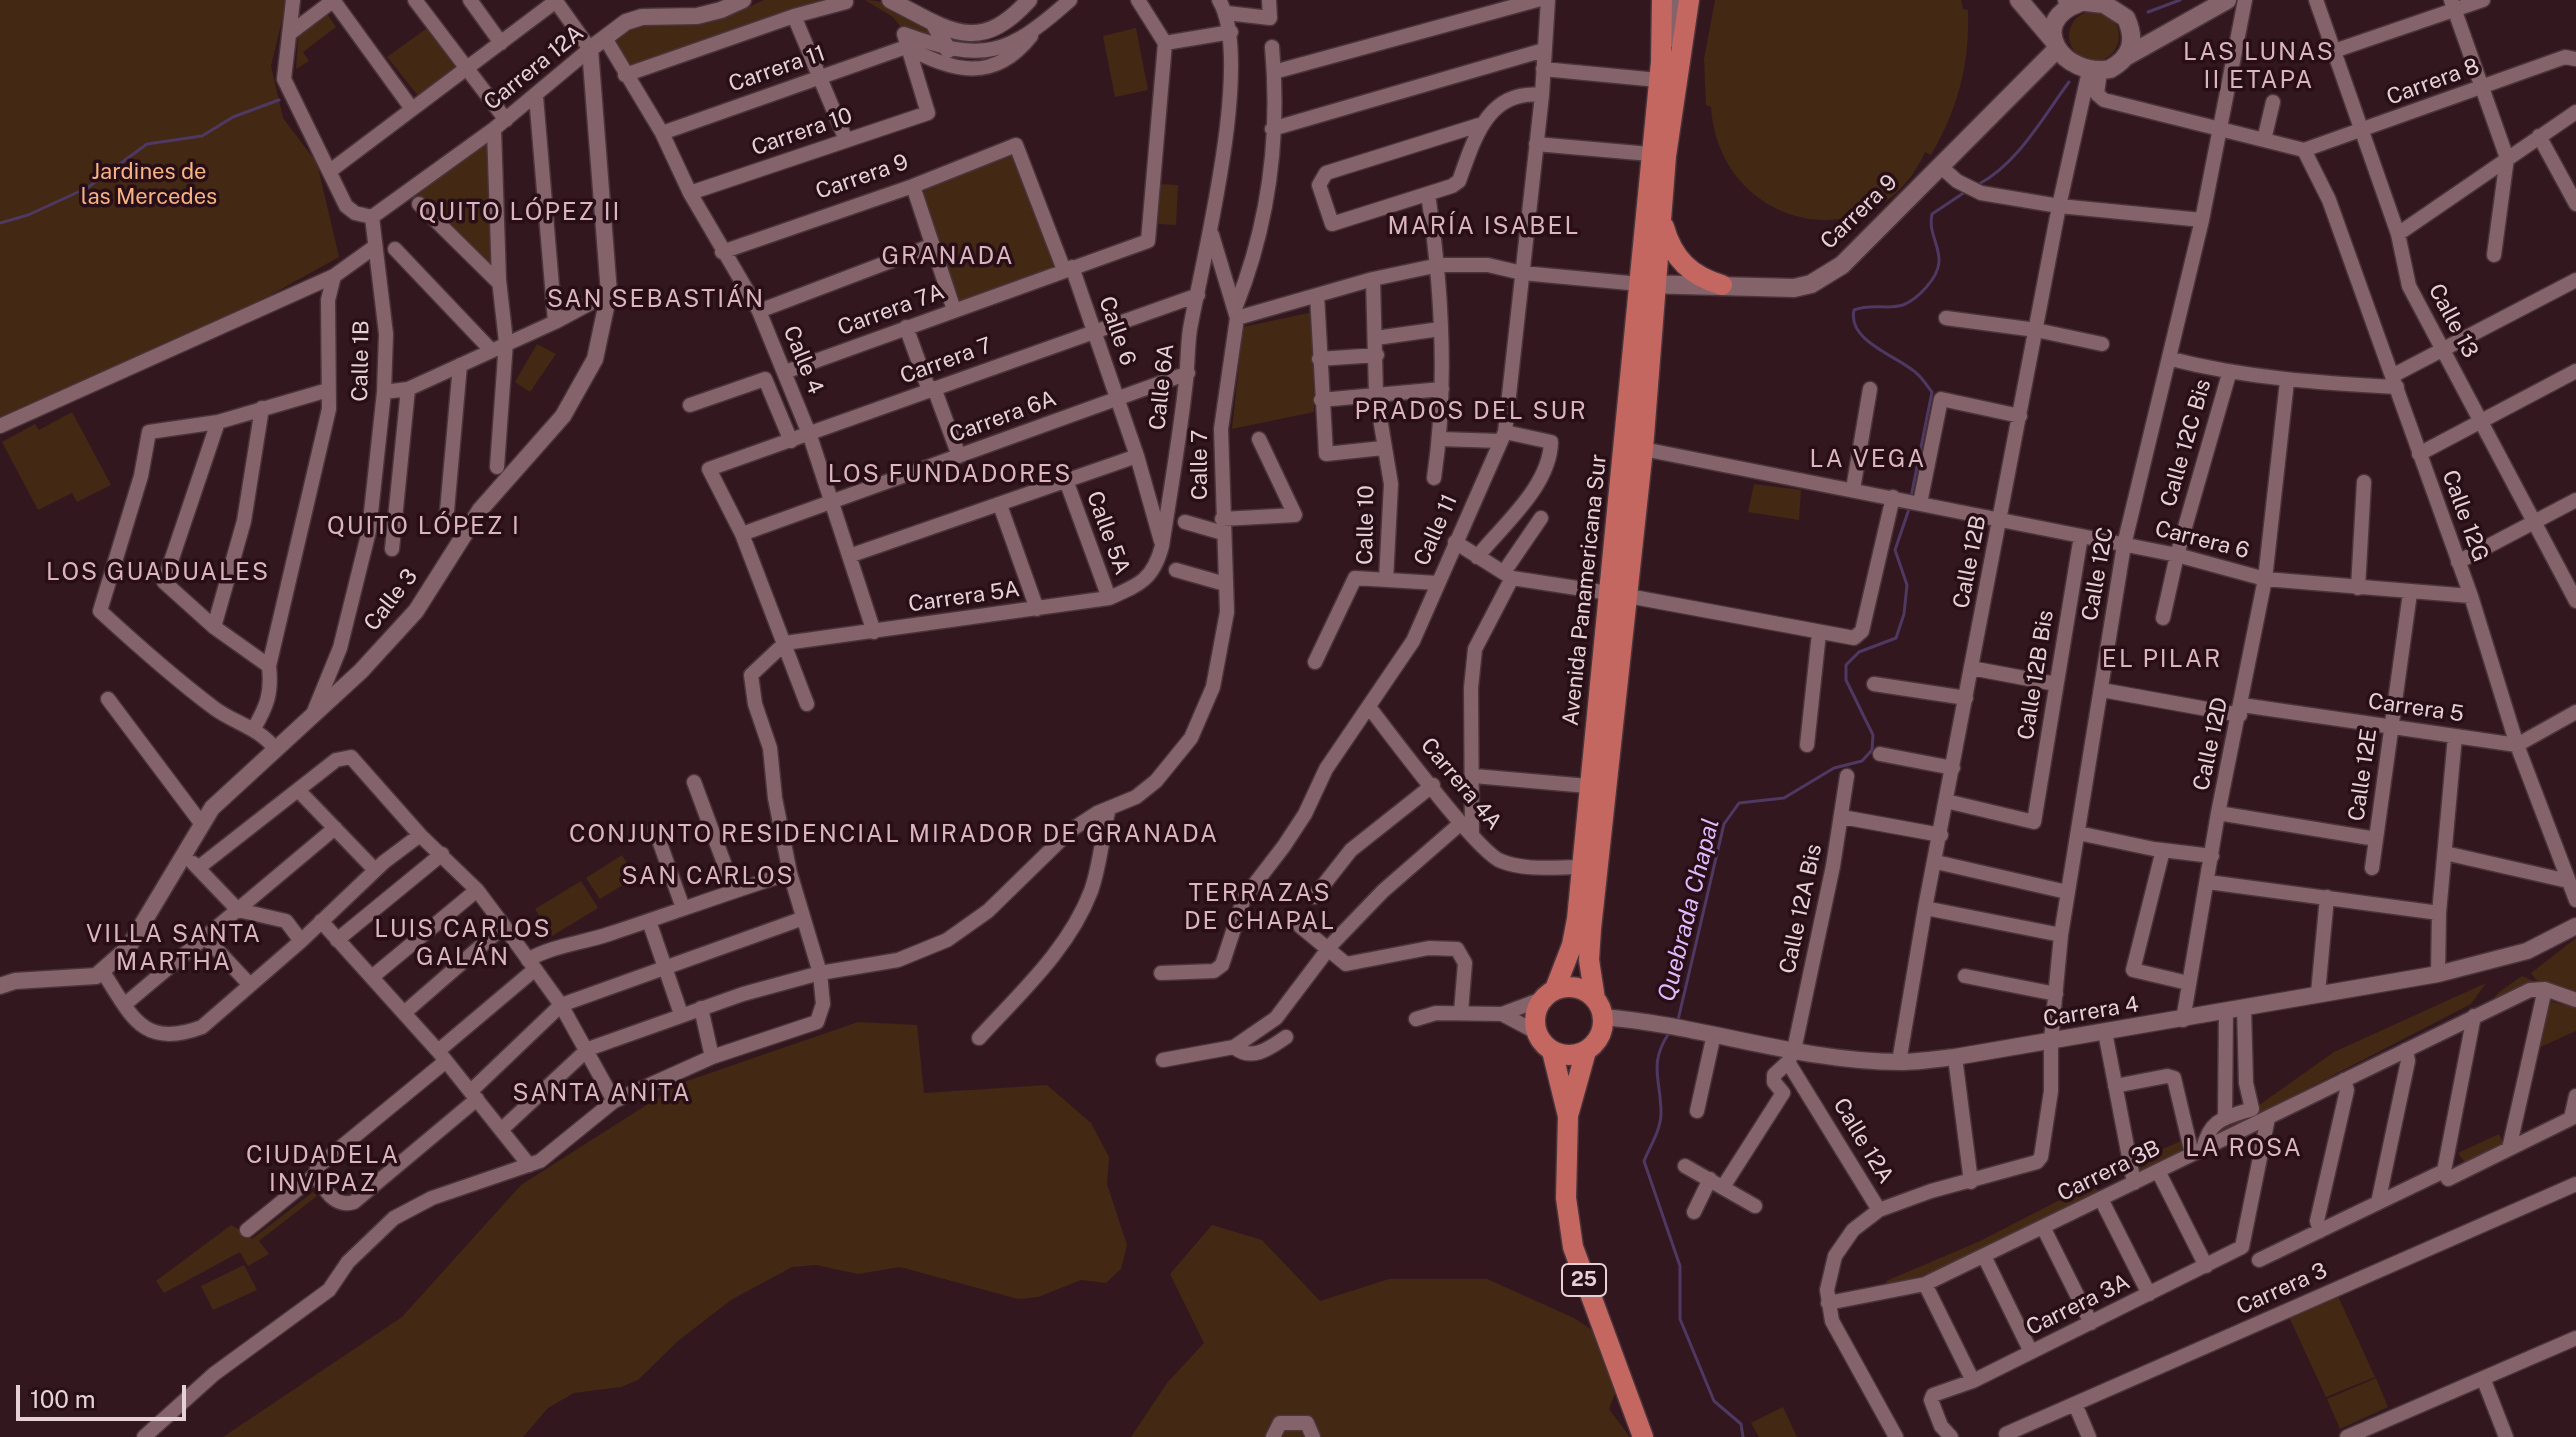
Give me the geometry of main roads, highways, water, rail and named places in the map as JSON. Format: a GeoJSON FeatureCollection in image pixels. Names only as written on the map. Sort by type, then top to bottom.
{"type":"FeatureCollection","features":[{"type":"Feature","properties":{"kind":"main road","name":"Avenida Panamericana Sur"},"geometry":{"type":"LineString","coordinates":[[1548,994],[1572,945],[1588,786],[1643,449],[1650,154],[1659,71],[1662,0]]}},
{"type":"Feature","properties":{"kind":"main road"},"geometry":{"type":"LineString","coordinates":[[2019,0],[2065,60],[2094,71],[2120,64],[2127,56],[2227,0]]}},
{"type":"Feature","properties":{"kind":"main road"},"geometry":{"type":"LineString","coordinates":[[2055,45],[2052,30],[2059,14],[2073,1],[2104,2],[2126,18],[2131,30],[2127,56]]}},
{"type":"Feature","properties":{"kind":"main road","name":"Avenida Panamericana Sur"},"geometry":{"type":"LineString","coordinates":[[1599,1008],[1589,960],[1618,595],[1648,284],[1662,208],[1671,113],[1687,4]]}},
{"type":"Feature","properties":{"kind":"main road"},"geometry":{"type":"LineString","coordinates":[[1659,71],[1687,4]]}},
{"type":"Feature","properties":{"kind":"main road","name":"Carrera 9"},"geometry":{"type":"LineString","coordinates":[[1648,284],[1777,289],[1811,284],[1842,265],[2055,45]]}},
{"type":"Feature","properties":{"kind":"main road"},"geometry":{"type":"LineString","coordinates":[[1662,208],[1669,243],[1678,258],[1690,271],[1722,285]]}},
{"type":"Feature","properties":{"kind":"main road"},"geometry":{"type":"LineString","coordinates":[[1568,1116],[1586,1051],[1598,1039],[1599,1008],[1581,989],[1548,994],[1534,1015],[1536,1032],[1552,1051],[1569,1055],[1586,1051]]}},
{"type":"Feature","properties":{"kind":"main road","name":"25"},"geometry":{"type":"LineString","coordinates":[[1552,1051],[1568,1116],[1566,1198],[1573,1247],[1643,1437]]}},
{"type":"Feature","properties":{"kind":"waterway"},"geometry":{"type":"LineString","coordinates":[[2148,12],[2180,0]]}},
{"type":"Feature","properties":{"kind":"waterway","name":"Quebrada Chapal"},"geometry":{"type":"LineString","coordinates":[[1979,184],[2018,152],[2069,82]]}},
{"type":"Feature","properties":{"kind":"waterway"},"geometry":{"type":"LineString","coordinates":[[0,223],[28,215],[87,188],[147,144],[202,136],[233,117],[279,100]]}},
{"type":"Feature","properties":{"kind":"waterway","name":"Quebrada Chapal"},"geometry":{"type":"LineString","coordinates":[[1911,497],[1932,392],[1915,372],[1865,339],[1854,321],[1854,310],[1903,305],[1926,287],[1935,275],[1939,262],[1932,214],[1965,192]]}},
{"type":"Feature","properties":{"kind":"waterway","name":"Quebrada Chapal"},"geometry":{"type":"LineString","coordinates":[[1678,1020],[1724,824],[1739,803],[1784,798],[1834,768],[1862,761],[1872,750],[1873,735],[1846,680],[1846,665],[1859,652],[1896,638],[1904,614],[1907,585],[1895,550],[1909,509]]}},
{"type":"Feature","properties":{"kind":"waterway","name":"Quebrada Chapal"},"geometry":{"type":"LineString","coordinates":[[1669,1033],[1657,1063],[1661,1119],[1644,1161],[1680,1266],[1680,1319],[1714,1401],[1741,1424],[1743,1437]]}},
{"type":"Feature","properties":{"kind":"district","name":"LAS LUNAS II ETAPA"},"geometry":{"type":"Point","coordinates":[2259,67]}},
{"type":"Feature","properties":{"kind":"district","name":"QUITO LÓPEZ II"},"geometry":{"type":"Point","coordinates":[520,213]}},
{"type":"Feature","properties":{"kind":"district","name":"MARÍA ISABEL"},"geometry":{"type":"Point","coordinates":[1484,227]}},
{"type":"Feature","properties":{"kind":"district","name":"GRANADA"},"geometry":{"type":"Point","coordinates":[948,257]}},
{"type":"Feature","properties":{"kind":"district","name":"SAN SEBASTIÁN"},"geometry":{"type":"Point","coordinates":[656,300]}},
{"type":"Feature","properties":{"kind":"district","name":"PRADOS DEL SUR"},"geometry":{"type":"Point","coordinates":[1471,412]}},
{"type":"Feature","properties":{"kind":"district","name":"LA VEGA"},"geometry":{"type":"Point","coordinates":[1868,460]}},
{"type":"Feature","properties":{"kind":"district","name":"LOS FUNDADORES"},"geometry":{"type":"Point","coordinates":[950,475]}},
{"type":"Feature","properties":{"kind":"district","name":"QUITO LÓPEZ I"},"geometry":{"type":"Point","coordinates":[424,527]}},
{"type":"Feature","properties":{"kind":"district","name":"LOS GUADUALES"},"geometry":{"type":"Point","coordinates":[158,573]}},
{"type":"Feature","properties":{"kind":"district","name":"EL PILAR"},"geometry":{"type":"Point","coordinates":[2162,660]}},
{"type":"Feature","properties":{"kind":"district","name":"CONJUNTO RESIDENCIAL MIRADOR DE GRANADA"},"geometry":{"type":"Point","coordinates":[894,835]}},
{"type":"Feature","properties":{"kind":"district","name":"SAN CARLOS"},"geometry":{"type":"Point","coordinates":[708,877]}},
{"type":"Feature","properties":{"kind":"district","name":"TERRAZAS DE CHAPAL"},"geometry":{"type":"Point","coordinates":[1260,908]}},
{"type":"Feature","properties":{"kind":"district","name":"LUIS CARLOS GALÁN"},"geometry":{"type":"Point","coordinates":[463,944]}},
{"type":"Feature","properties":{"kind":"district","name":"VILLA SANTA MARTHA"},"geometry":{"type":"Point","coordinates":[174,949]}},
{"type":"Feature","properties":{"kind":"district","name":"SANTA ANITA"},"geometry":{"type":"Point","coordinates":[602,1094]}},
{"type":"Feature","properties":{"kind":"district","name":"LA ROSA"},"geometry":{"type":"Point","coordinates":[2244,1149]}},
{"type":"Feature","properties":{"kind":"district","name":"CIUDADELA INVIPAZ"},"geometry":{"type":"Point","coordinates":[323,1170]}},
{"type":"Feature","properties":{"kind":"park label","name":"Jardines de las Mercedes"},"geometry":{"type":"Point","coordinates":[149,184]}}]}
